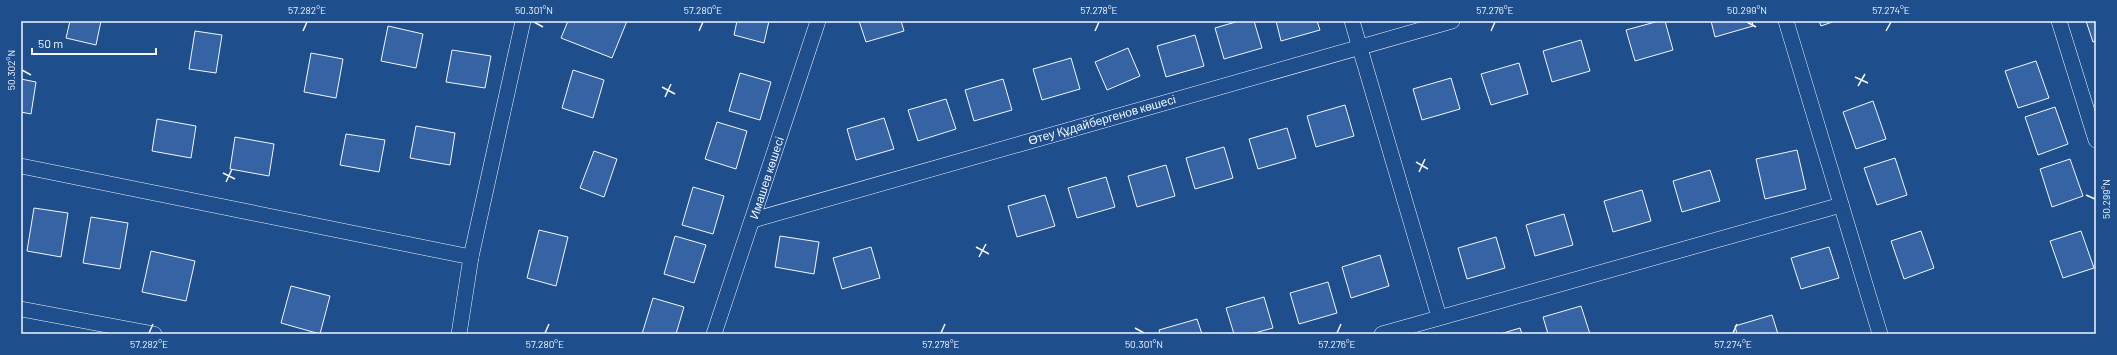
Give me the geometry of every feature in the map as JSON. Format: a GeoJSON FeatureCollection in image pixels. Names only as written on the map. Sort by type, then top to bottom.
{"type":"FeatureCollection","features":[{"type":"Feature","properties":{"kind":"street"},"geometry":{"type":"LineString","coordinates":[[459,334],[471,257],[523,21]]}},
{"type":"Feature","properties":{"kind":"street","name":"Имашев көшесі"},"geometry":{"type":"LineString","coordinates":[[714,334],[818,21]]}},
{"type":"Feature","properties":{"kind":"street"},"geometry":{"type":"LineString","coordinates":[[1352,21],[1439,317]]}},
{"type":"Feature","properties":{"kind":"street","name":"Өтеу Құдайбергенов көшесі"},"geometry":{"type":"LineString","coordinates":[[753,220],[1452,21]]}},
{"type":"Feature","properties":{"kind":"street"},"geometry":{"type":"LineString","coordinates":[[1786,21],[1880,334]]}},
{"type":"Feature","properties":{"kind":"street"},"geometry":{"type":"LineString","coordinates":[[2059,21],[2096,138]]}},
{"type":"Feature","properties":{"kind":"street"},"geometry":{"type":"LineString","coordinates":[[21,166],[471,257]]}},
{"type":"Feature","properties":{"kind":"street"},"geometry":{"type":"LineString","coordinates":[[1382,334],[1841,205]]}},
{"type":"Feature","properties":{"kind":"street"},"geometry":{"type":"LineString","coordinates":[[21,309],[154,334]]}},
{"type":"Feature","properties":{"kind":"building"},"geometry":{"type":"Polygon","coordinates":[[[70,21],[101,21],[96,45],[66,38],[70,21]]]}},
{"type":"Feature","properties":{"kind":"building"},"geometry":{"type":"Polygon","coordinates":[[[568,21],[627,21],[612,58],[561,38],[568,21]]]}},
{"type":"Feature","properties":{"kind":"building"},"geometry":{"type":"Polygon","coordinates":[[[737,21],[769,21],[764,43],[734,35],[737,21]]]}},
{"type":"Feature","properties":{"kind":"building"},"geometry":{"type":"Polygon","coordinates":[[[859,21],[901,21],[904,31],[866,42],[859,21]]]}},
{"type":"Feature","properties":{"kind":"building"},"geometry":{"type":"Polygon","coordinates":[[[1239,21],[1254,21],[1262,48],[1224,59],[1215,28],[1239,21]]]}},
{"type":"Feature","properties":{"kind":"building"},"geometry":{"type":"Polygon","coordinates":[[[1276,21],[1317,21],[1320,30],[1281,41],[1276,21]]]}},
{"type":"Feature","properties":{"kind":"building"},"geometry":{"type":"Polygon","coordinates":[[[1659,21],[1665,21],[1673,50],[1635,61],[1626,30],[1659,21]]]}},
{"type":"Feature","properties":{"kind":"building"},"geometry":{"type":"Polygon","coordinates":[[[1711,21],[1752,21],[1753,26],[1715,37],[1711,21]]]}},
{"type":"Feature","properties":{"kind":"building"},"geometry":{"type":"Polygon","coordinates":[[[1819,21],[1835,21],[1821,26],[1819,21]]]}},
{"type":"Feature","properties":{"kind":"building"},"geometry":{"type":"Polygon","coordinates":[[[2086,21],[2096,21],[2096,41],[2093,42],[2086,21]]]}},
{"type":"Feature","properties":{"kind":"building"},"geometry":{"type":"Polygon","coordinates":[[[388,26],[423,34],[416,68],[381,61],[388,26]]]}},
{"type":"Feature","properties":{"kind":"building"},"geometry":{"type":"Polygon","coordinates":[[[195,31],[222,35],[216,73],[189,69],[195,31]]]}},
{"type":"Feature","properties":{"kind":"building"},"geometry":{"type":"Polygon","coordinates":[[[1195,35],[1204,66],[1166,77],[1157,46],[1195,35]]]}},
{"type":"Feature","properties":{"kind":"building"},"geometry":{"type":"Polygon","coordinates":[[[1581,40],[1590,71],[1552,82],[1543,51],[1581,40]]]}},
{"type":"Feature","properties":{"kind":"building"},"geometry":{"type":"Polygon","coordinates":[[[1128,48],[1140,76],[1107,90],[1095,62],[1128,48]]]}},
{"type":"Feature","properties":{"kind":"building"},"geometry":{"type":"Polygon","coordinates":[[[452,50],[491,56],[485,88],[446,82],[452,50]]]}},
{"type":"Feature","properties":{"kind":"building"},"geometry":{"type":"Polygon","coordinates":[[[311,53],[343,59],[336,98],[304,92],[311,53]]]}},
{"type":"Feature","properties":{"kind":"building"},"geometry":{"type":"Polygon","coordinates":[[[1071,58],[1080,89],[1042,100],[1033,69],[1071,58]]]}},
{"type":"Feature","properties":{"kind":"building"},"geometry":{"type":"Polygon","coordinates":[[[2036,61],[2049,98],[2018,108],[2005,71],[2036,61]]]}},
{"type":"Feature","properties":{"kind":"building"},"geometry":{"type":"Polygon","coordinates":[[[1519,63],[1528,94],[1491,105],[1481,74],[1519,63]]]}},
{"type":"Feature","properties":{"kind":"building"},"geometry":{"type":"Polygon","coordinates":[[[573,70],[604,80],[593,118],[562,108],[573,70]]]}},
{"type":"Feature","properties":{"kind":"building"},"geometry":{"type":"Polygon","coordinates":[[[740,73],[771,82],[760,120],[729,111],[740,73]]]}},
{"type":"Feature","properties":{"kind":"building"},"geometry":{"type":"Polygon","coordinates":[[[1451,78],[1460,109],[1422,120],[1413,89],[1451,78]]]}},
{"type":"Feature","properties":{"kind":"building"},"geometry":{"type":"Polygon","coordinates":[[[21,79],[36,82],[31,114],[21,112],[21,79]]]}},
{"type":"Feature","properties":{"kind":"building"},"geometry":{"type":"Polygon","coordinates":[[[1003,79],[1012,110],[974,121],[965,90],[1003,79]]]}},
{"type":"Feature","properties":{"kind":"building"},"geometry":{"type":"Polygon","coordinates":[[[946,99],[956,129],[918,141],[908,110],[946,99]]]}},
{"type":"Feature","properties":{"kind":"building"},"geometry":{"type":"Polygon","coordinates":[[[1873,101],[1886,139],[1856,149],[1843,112],[1873,101]]]}},
{"type":"Feature","properties":{"kind":"building"},"geometry":{"type":"Polygon","coordinates":[[[1345,105],[1354,136],[1316,147],[1307,116],[1345,105]]]}},
{"type":"Feature","properties":{"kind":"building"},"geometry":{"type":"Polygon","coordinates":[[[2055,107],[2068,144],[2038,155],[2025,117],[2055,107]]]}},
{"type":"Feature","properties":{"kind":"building"},"geometry":{"type":"Polygon","coordinates":[[[884,118],[894,149],[856,160],[847,129],[884,118]]]}},
{"type":"Feature","properties":{"kind":"building"},"geometry":{"type":"Polygon","coordinates":[[[157,119],[196,126],[191,158],[152,151],[157,119]]]}},
{"type":"Feature","properties":{"kind":"building"},"geometry":{"type":"Polygon","coordinates":[[[717,122],[747,131],[736,169],[705,159],[717,122]]]}},
{"type":"Feature","properties":{"kind":"building"},"geometry":{"type":"Polygon","coordinates":[[[416,126],[455,133],[450,165],[410,158],[416,126]]]}},
{"type":"Feature","properties":{"kind":"building"},"geometry":{"type":"Polygon","coordinates":[[[1287,128],[1296,158],[1258,169],[1249,139],[1287,128]]]}},
{"type":"Feature","properties":{"kind":"building"},"geometry":{"type":"Polygon","coordinates":[[[346,134],[385,140],[379,172],[340,165],[346,134]]]}},
{"type":"Feature","properties":{"kind":"building"},"geometry":{"type":"Polygon","coordinates":[[[235,137],[274,144],[269,176],[230,169],[235,137]]]}},
{"type":"Feature","properties":{"kind":"building"},"geometry":{"type":"Polygon","coordinates":[[[1224,147],[1233,178],[1195,189],[1186,158],[1224,147]]]}},
{"type":"Feature","properties":{"kind":"building"},"geometry":{"type":"Polygon","coordinates":[[[1797,150],[1806,189],[1765,199],[1756,159],[1797,150]]]}},
{"type":"Feature","properties":{"kind":"building"},"geometry":{"type":"Polygon","coordinates":[[[594,151],[617,159],[604,197],[580,188],[594,151]]]}},
{"type":"Feature","properties":{"kind":"building"},"geometry":{"type":"Polygon","coordinates":[[[1895,158],[1907,195],[1877,205],[1864,168],[1895,158]]]}},
{"type":"Feature","properties":{"kind":"building"},"geometry":{"type":"Polygon","coordinates":[[[2070,159],[2083,196],[2052,207],[2040,169],[2070,159]]]}},
{"type":"Feature","properties":{"kind":"building"},"geometry":{"type":"Polygon","coordinates":[[[1166,165],[1175,196],[1137,207],[1128,176],[1166,165]]]}},
{"type":"Feature","properties":{"kind":"building"},"geometry":{"type":"Polygon","coordinates":[[[1710,170],[1720,201],[1682,212],[1673,181],[1710,170]]]}},
{"type":"Feature","properties":{"kind":"building"},"geometry":{"type":"Polygon","coordinates":[[[1106,177],[1115,207],[1077,218],[1068,188],[1106,177]]]}},
{"type":"Feature","properties":{"kind":"building"},"geometry":{"type":"Polygon","coordinates":[[[693,187],[724,196],[713,234],[682,225],[693,187]]]}},
{"type":"Feature","properties":{"kind":"building"},"geometry":{"type":"Polygon","coordinates":[[[1642,190],[1651,221],[1613,232],[1604,201],[1642,190]]]}},
{"type":"Feature","properties":{"kind":"building"},"geometry":{"type":"Polygon","coordinates":[[[1045,195],[1055,226],[1017,237],[1008,206],[1045,195]]]}},
{"type":"Feature","properties":{"kind":"building"},"geometry":{"type":"Polygon","coordinates":[[[34,208],[68,213],[61,257],[27,251],[34,208]]]}},
{"type":"Feature","properties":{"kind":"building"},"geometry":{"type":"Polygon","coordinates":[[[1564,214],[1573,245],[1535,256],[1526,225],[1564,214]]]}},
{"type":"Feature","properties":{"kind":"building"},"geometry":{"type":"Polygon","coordinates":[[[91,217],[128,223],[120,269],[83,263],[91,217]]]}},
{"type":"Feature","properties":{"kind":"building"},"geometry":{"type":"Polygon","coordinates":[[[539,230],[568,237],[556,286],[527,278],[539,230]]]}},
{"type":"Feature","properties":{"kind":"building"},"geometry":{"type":"Polygon","coordinates":[[[1921,231],[1934,268],[1904,279],[1891,241],[1921,231]]]}},
{"type":"Feature","properties":{"kind":"building"},"geometry":{"type":"Polygon","coordinates":[[[2081,231],[2094,268],[2063,278],[2050,241],[2081,231]]]}},
{"type":"Feature","properties":{"kind":"building"},"geometry":{"type":"Polygon","coordinates":[[[675,236],[706,245],[694,283],[664,274],[675,236]]]}},
{"type":"Feature","properties":{"kind":"building"},"geometry":{"type":"Polygon","coordinates":[[[780,236],[819,242],[814,274],[775,267],[780,236]]]}},
{"type":"Feature","properties":{"kind":"building"},"geometry":{"type":"Polygon","coordinates":[[[1496,237],[1505,268],[1467,279],[1458,248],[1496,237]]]}},
{"type":"Feature","properties":{"kind":"building"},"geometry":{"type":"Polygon","coordinates":[[[871,247],[880,278],[842,289],[833,258],[871,247]]]}},
{"type":"Feature","properties":{"kind":"building"},"geometry":{"type":"Polygon","coordinates":[[[1829,247],[1839,278],[1801,289],[1791,258],[1829,247]]]}},
{"type":"Feature","properties":{"kind":"building"},"geometry":{"type":"Polygon","coordinates":[[[151,251],[195,261],[186,301],[142,292],[151,251]]]}},
{"type":"Feature","properties":{"kind":"building"},"geometry":{"type":"Polygon","coordinates":[[[1380,255],[1389,286],[1351,298],[1342,267],[1380,255]]]}},
{"type":"Feature","properties":{"kind":"building"},"geometry":{"type":"Polygon","coordinates":[[[1328,282],[1337,313],[1299,324],[1290,293],[1328,282]]]}},
{"type":"Feature","properties":{"kind":"building"},"geometry":{"type":"Polygon","coordinates":[[[291,286],[330,296],[320,334],[281,323],[291,286]]]}},
{"type":"Feature","properties":{"kind":"building"},"geometry":{"type":"Polygon","coordinates":[[[1264,297],[1273,328],[1251,334],[1234,334],[1226,308],[1264,297]]]}},
{"type":"Feature","properties":{"kind":"building"},"geometry":{"type":"Polygon","coordinates":[[[653,298],[684,307],[676,334],[642,334],[653,298]]]}},
{"type":"Feature","properties":{"kind":"building"},"geometry":{"type":"Polygon","coordinates":[[[1581,306],[1590,334],[1548,334],[1543,317],[1581,306]]]}},
{"type":"Feature","properties":{"kind":"building"},"geometry":{"type":"Polygon","coordinates":[[[1772,315],[1778,334],[1737,334],[1735,326],[1772,315]]]}},
{"type":"Feature","properties":{"kind":"building"},"geometry":{"type":"Polygon","coordinates":[[[1197,319],[1202,334],[1160,334],[1159,330],[1197,319]]]}},
{"type":"Feature","properties":{"kind":"building"},"geometry":{"type":"Polygon","coordinates":[[[1520,328],[1522,334],[1500,334],[1520,328]]]}}]}
